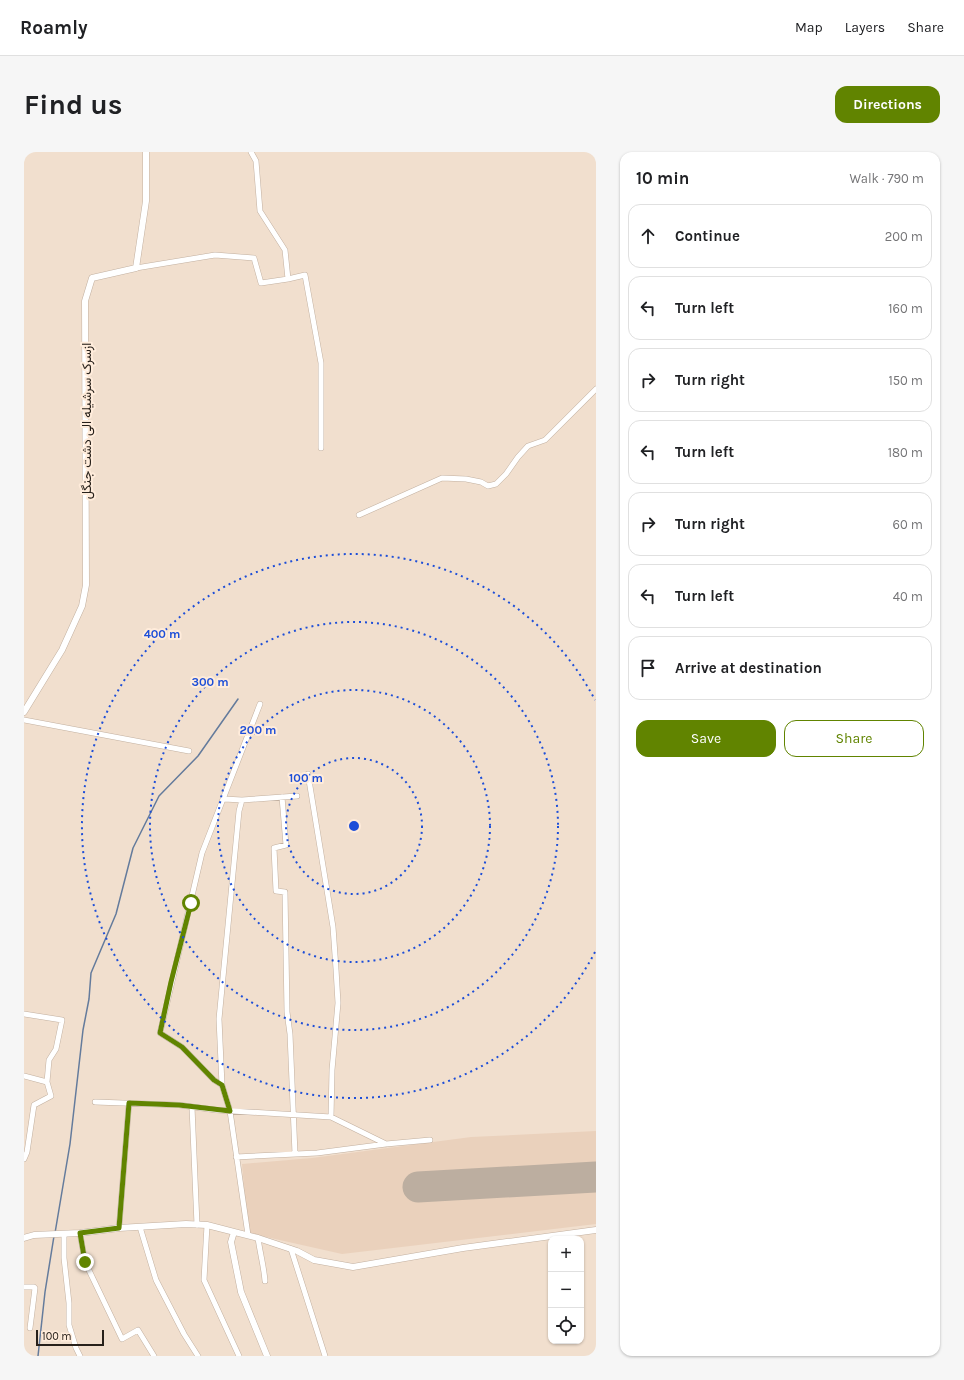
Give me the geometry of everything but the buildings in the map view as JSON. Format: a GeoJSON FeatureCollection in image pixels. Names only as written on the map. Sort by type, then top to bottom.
{"type":"FeatureCollection","features":[{"type":"Feature","properties":{"kind":"street"},"geometry":{"type":"LineString","coordinates":[[146,152],[146,201],[136,268],[216,255],[254,258],[261,283],[306,275],[321,363],[321,448]]}},
{"type":"Feature","properties":{"kind":"street"},"geometry":{"type":"LineString","coordinates":[[251,152],[256,161],[260,211],[285,250],[288,279]]}},
{"type":"Feature","properties":{"kind":"street","name":"ازسرک سرشیله الی دشت جنگل"},"geometry":{"type":"LineString","coordinates":[[24,712],[62,650],[82,606],[86,584],[85,301],[92,278],[136,268]]}},
{"type":"Feature","properties":{"kind":"street"},"geometry":{"type":"LineString","coordinates":[[360,515],[442,478],[466,479],[481,482],[488,486],[496,484],[506,474],[528,446],[545,440],[596,389]]}},
{"type":"Feature","properties":{"kind":"street"},"geometry":{"type":"LineString","coordinates":[[222,1085],[214,1080],[182,1047],[160,1033],[202,853],[260,704]]}},
{"type":"Feature","properties":{"kind":"street"},"geometry":{"type":"LineString","coordinates":[[24,720],[189,751]]}},
{"type":"Feature","properties":{"kind":"street"},"geometry":{"type":"LineString","coordinates":[[308,774],[333,927],[336,969],[338,1003],[332,1070],[331,1117]]}},
{"type":"Feature","properties":{"kind":"street"},"geometry":{"type":"LineString","coordinates":[[224,799],[242,800],[297,796]]}},
{"type":"Feature","properties":{"kind":"street"},"geometry":{"type":"LineString","coordinates":[[282,797],[286,845],[274,848],[276,891],[286,892],[287,1012],[290,1034],[295,1154]]}},
{"type":"Feature","properties":{"kind":"street"},"geometry":{"type":"LineString","coordinates":[[242,800],[219,1019],[222,1085],[230,1111],[248,1235]]}},
{"type":"Feature","properties":{"kind":"street"},"geometry":{"type":"LineString","coordinates":[[24,1014],[62,1020],[56,1048],[49,1060],[47,1082],[51,1096],[34,1105],[27,1152],[24,1159]]}},
{"type":"Feature","properties":{"kind":"street"},"geometry":{"type":"LineString","coordinates":[[24,1076],[47,1082]]}},
{"type":"Feature","properties":{"kind":"street"},"geometry":{"type":"LineString","coordinates":[[95,1102],[179,1105],[230,1111],[331,1117],[386,1144]]}},
{"type":"Feature","properties":{"kind":"street"},"geometry":{"type":"LineString","coordinates":[[119,1228],[129,1103]]}},
{"type":"Feature","properties":{"kind":"street"},"geometry":{"type":"LineString","coordinates":[[192,1107],[197,1225]]}},
{"type":"Feature","properties":{"kind":"street"},"geometry":{"type":"LineString","coordinates":[[236,1157],[317,1153],[430,1140]]}},
{"type":"Feature","properties":{"kind":"street"},"geometry":{"type":"LineString","coordinates":[[24,1238],[34,1235],[80,1233],[119,1228],[186,1224],[207,1225],[248,1235],[292,1249],[314,1260],[353,1267],[463,1248],[596,1230]]}},
{"type":"Feature","properties":{"kind":"street"},"geometry":{"type":"LineString","coordinates":[[207,1225],[204,1280],[239,1356]]}},
{"type":"Feature","properties":{"kind":"street"},"geometry":{"type":"LineString","coordinates":[[140,1227],[156,1280],[184,1334],[198,1356]]}},
{"type":"Feature","properties":{"kind":"street"},"geometry":{"type":"LineString","coordinates":[[234,1232],[231,1242],[240,1292],[267,1356]]}},
{"type":"Feature","properties":{"kind":"street"},"geometry":{"type":"LineString","coordinates":[[80,1233],[85,1262],[122,1339],[138,1330],[154,1356]]}},
{"type":"Feature","properties":{"kind":"street"},"geometry":{"type":"LineString","coordinates":[[64,1234],[64,1258],[69,1304],[69,1325],[80,1356]]}},
{"type":"Feature","properties":{"kind":"street"},"geometry":{"type":"LineString","coordinates":[[258,1238],[265,1282]]}},
{"type":"Feature","properties":{"kind":"street"},"geometry":{"type":"LineString","coordinates":[[292,1249],[325,1356]]}},
{"type":"Feature","properties":{"kind":"street"},"geometry":{"type":"LineString","coordinates":[[24,1287],[35,1288],[30,1328]]}},
{"type":"Feature","properties":{"kind":"shaded area"},"geometry":{"type":"Polygon","coordinates":[[[596,1131],[596,1224],[342,1254],[248,1233],[242,1164],[312,1158],[471,1137],[596,1131]]]}},
{"type":"Feature","properties":{"kind":"waterway"},"geometry":{"type":"LineString","coordinates":[[55,1233],[70,1144],[91,973],[116,914],[133,848],[159,796],[198,756],[238,699]]}},
{"type":"Feature","properties":{"kind":"waterway"},"geometry":{"type":"LineString","coordinates":[[38,1356],[45,1292],[54,1236]]}},
{"type":"Feature","properties":{"kind":"runway"},"geometry":{"type":"LineString","coordinates":[[418,1187],[596,1177]]}},
{"type":"Feature","properties":{"kind":"route"},"geometry":{"type":"LineString","coordinates":[[85,1262],[80,1233],[119,1228],[119,1211],[129,1103],[179,1105],[230,1111],[222,1085],[214,1080],[182,1047],[160,1033],[191,903]]}}]}
